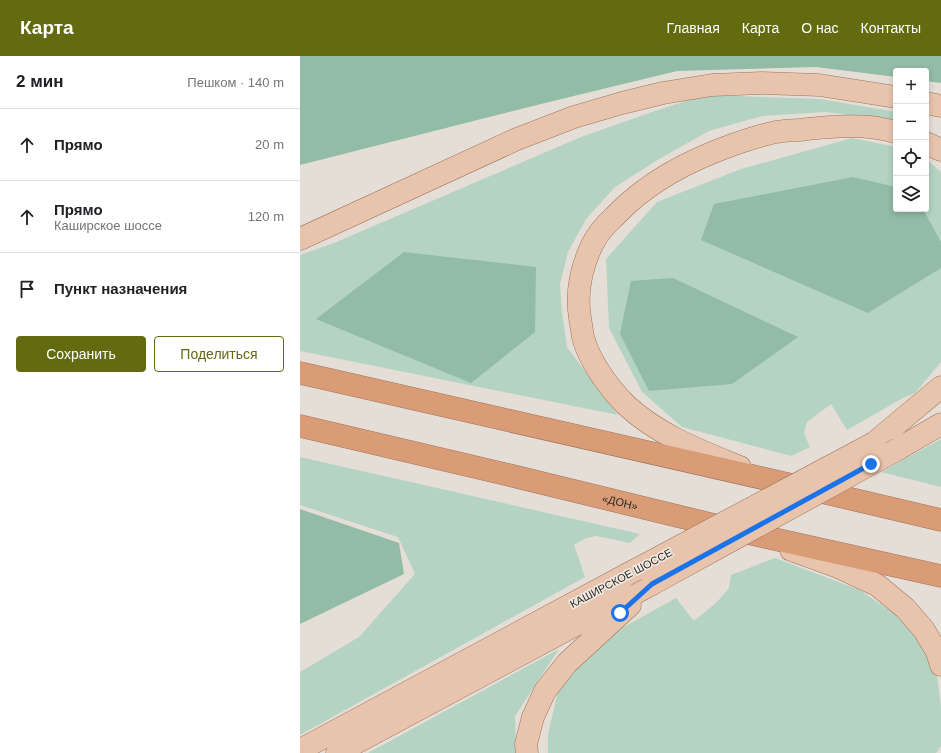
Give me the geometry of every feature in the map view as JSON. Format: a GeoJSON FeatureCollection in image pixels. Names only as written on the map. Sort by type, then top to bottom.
{"type":"FeatureCollection","features":[{"type":"Feature","properties":{"kind":"highway"},"geometry":{"type":"LineString","coordinates":[[300,373],[941,520]]}},
{"type":"Feature","properties":{"kind":"highway","name":"«ДОН»"},"geometry":{"type":"LineString","coordinates":[[300,426],[743,532],[941,576]]}},
{"type":"Feature","properties":{"kind":"main road"},"geometry":{"type":"LineString","coordinates":[[300,239],[517,139],[574,117],[663,93],[712,85],[762,83],[819,85],[893,96]]}},
{"type":"Feature","properties":{"kind":"main road"},"geometry":{"type":"LineString","coordinates":[[929,104],[941,106]]}},
{"type":"Feature","properties":{"kind":"main road"},"geometry":{"type":"LineString","coordinates":[[779,482],[688,446],[648,423],[626,405],[607,383],[592,360],[583,338],[578,309],[579,286],[584,266],[596,238],[625,205],[681,166],[710,153],[750,139],[777,132],[842,126],[870,127],[893,131]]}},
{"type":"Feature","properties":{"kind":"main road"},"geometry":{"type":"LineString","coordinates":[[929,144],[941,150]]}},
{"type":"Feature","properties":{"kind":"main road"},"geometry":{"type":"LineString","coordinates":[[874,443],[941,387]]}},
{"type":"Feature","properties":{"kind":"main road","name":"КАШИРСКОЕ ШОССЕ"},"geometry":{"type":"LineString","coordinates":[[300,750],[941,406]]}},
{"type":"Feature","properties":{"kind":"main road","name":"КАШИРСКОЕ ШОССЕ"},"geometry":{"type":"LineString","coordinates":[[337,753],[652,584],[941,424]]}},
{"type":"Feature","properties":{"kind":"main road"},"geometry":{"type":"LineString","coordinates":[[743,532],[838,567],[877,585],[905,608],[924,630],[937,652],[941,665]]}},
{"type":"Feature","properties":{"kind":"main road"},"geometry":{"type":"LineString","coordinates":[[527,753],[526,744],[533,717],[545,691],[567,662],[652,584]]}},
{"type":"Feature","properties":{"kind":"green space"},"geometry":{"type":"Polygon","coordinates":[[[300,56],[941,56],[941,83],[929,81],[929,68],[893,68],[893,77],[816,67],[677,71],[300,165],[300,56]]]}},
{"type":"Feature","properties":{"kind":"green space"},"geometry":{"type":"Polygon","coordinates":[[[701,96],[737,96],[820,99],[893,111],[893,121],[825,112],[762,116],[709,131],[659,159],[615,187],[586,219],[568,252],[560,284],[562,313],[567,347],[618,415],[300,351],[300,255],[334,243],[581,137],[701,96]]]}},
{"type":"Feature","properties":{"kind":"green space"},"geometry":{"type":"Polygon","coordinates":[[[852,138],[893,146],[893,212],[929,212],[929,162],[941,172],[941,362],[915,393],[903,398],[847,430],[831,404],[807,422],[804,433],[810,447],[791,456],[682,427],[642,392],[609,328],[606,259],[657,202],[741,169],[852,138]]]}},
{"type":"Feature","properties":{"kind":"green space"},"geometry":{"type":"Polygon","coordinates":[[[853,177],[893,186],[893,212],[925,212],[941,242],[941,268],[868,313],[701,240],[714,204],[853,177]]]}},
{"type":"Feature","properties":{"kind":"green space"},"geometry":{"type":"Polygon","coordinates":[[[404,252],[536,267],[535,332],[471,383],[316,319],[404,252]]]}},
{"type":"Feature","properties":{"kind":"green space"},"geometry":{"type":"Polygon","coordinates":[[[673,278],[798,337],[732,384],[649,391],[620,334],[631,281],[673,278]]]}},
{"type":"Feature","properties":{"kind":"green space"},"geometry":{"type":"Polygon","coordinates":[[[941,439],[941,487],[881,472],[941,439]]]}},
{"type":"Feature","properties":{"kind":"green space"},"geometry":{"type":"Polygon","coordinates":[[[300,457],[640,534],[630,543],[596,536],[586,538],[574,545],[585,577],[300,735],[300,672],[359,637],[415,574],[398,537],[300,505],[300,457]]]}},
{"type":"Feature","properties":{"kind":"green space"},"geometry":{"type":"Polygon","coordinates":[[[300,509],[399,543],[404,574],[300,624],[300,509]]]}},
{"type":"Feature","properties":{"kind":"green space"},"geometry":{"type":"Polygon","coordinates":[[[775,558],[860,590],[913,627],[937,676],[941,707],[941,746],[936,753],[548,753],[548,734],[559,687],[582,661],[622,628],[676,598],[694,621],[717,602],[729,588],[731,575],[775,558]]]}},
{"type":"Feature","properties":{"kind":"green space"},"geometry":{"type":"Polygon","coordinates":[[[559,649],[515,716],[516,753],[368,753],[559,649]]]}},
{"type":"Feature","properties":{"kind":"route"},"geometry":{"type":"LineString","coordinates":[[620,613],[652,584],[871,464]]}}]}
